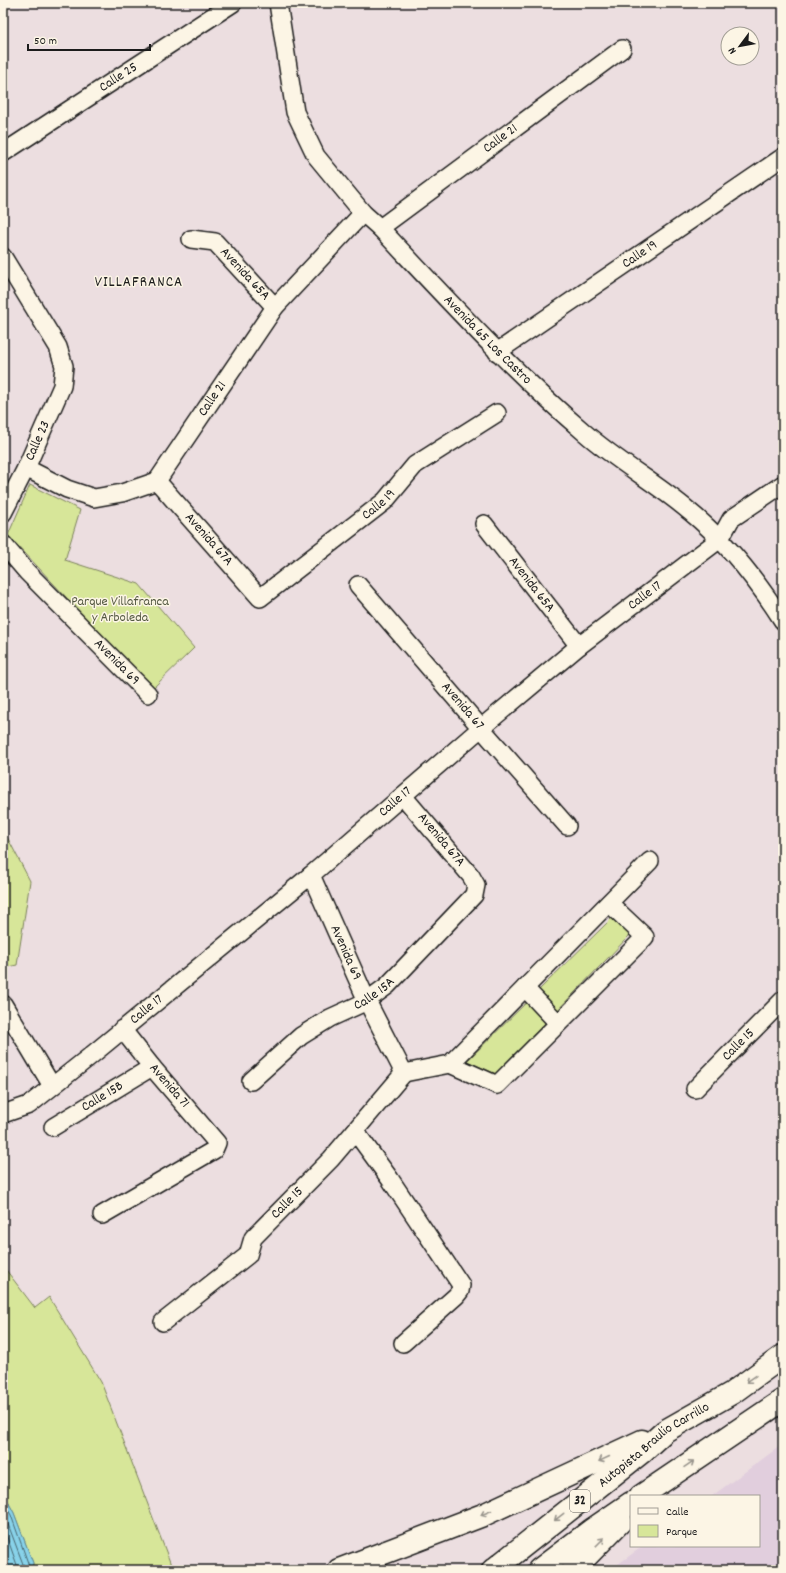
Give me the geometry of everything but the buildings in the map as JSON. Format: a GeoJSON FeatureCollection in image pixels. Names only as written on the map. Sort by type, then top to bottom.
{"type":"FeatureCollection","features":[{"type":"Feature","properties":{"kind":"highway","name":"Autopista Braulio Carrillo"},"geometry":{"type":"LineString","coordinates":[[493,1570],[642,1452],[665,1431],[732,1393],[783,1356]]}},
{"type":"Feature","properties":{"kind":"highway"},"geometry":{"type":"LineString","coordinates":[[648,1492],[783,1400]]}},
{"type":"Feature","properties":{"kind":"highway"},"geometry":{"type":"LineString","coordinates":[[339,1570],[483,1515],[665,1431]]}},
{"type":"Feature","properties":{"kind":"highway","name":"32"},"geometry":{"type":"LineString","coordinates":[[539,1570],[630,1503]]}},
{"type":"Feature","properties":{"kind":"highway"},"geometry":{"type":"LineString","coordinates":[[573,1570],[630,1512]]}},
{"type":"Feature","properties":{"kind":"street","name":"Calle 25"},"geometry":{"type":"LineString","coordinates":[[3,153],[234,3]]}},
{"type":"Feature","properties":{"kind":"street","name":"Avenida 65 Los Castro"},"geometry":{"type":"LineString","coordinates":[[278,3],[295,112],[316,156],[363,213],[380,228],[497,352],[536,390],[586,435],[689,511],[720,539],[770,601],[783,621]]}},
{"type":"Feature","properties":{"kind":"street","name":"Calle 21"},"geometry":{"type":"LineString","coordinates":[[380,228],[622,49]]}},
{"type":"Feature","properties":{"kind":"street","name":"Calle 19"},"geometry":{"type":"LineString","coordinates":[[497,352],[783,157]]}},
{"type":"Feature","properties":{"kind":"street","name":"Calle 21"},"geometry":{"type":"LineString","coordinates":[[157,481],[276,307],[363,213]]}},
{"type":"Feature","properties":{"kind":"street","name":"Avenida 65A"},"geometry":{"type":"LineString","coordinates":[[191,239],[215,242],[276,307]]}},
{"type":"Feature","properties":{"kind":"street","name":"Calle 23"},"geometry":{"type":"LineString","coordinates":[[3,257],[58,347],[64,366],[62,386],[26,468],[3,513]]}},
{"type":"Feature","properties":{"kind":"street","name":"Calle 19"},"geometry":{"type":"LineString","coordinates":[[260,598],[385,501],[415,465],[497,414]]}},
{"type":"Feature","properties":{"kind":"street"},"geometry":{"type":"LineString","coordinates":[[26,468],[67,489],[94,498],[122,493],[157,481]]}},
{"type":"Feature","properties":{"kind":"street","name":"Avenida 67A"},"geometry":{"type":"LineString","coordinates":[[157,481],[260,598]]}},
{"type":"Feature","properties":{"kind":"street","name":"Calle 17"},"geometry":{"type":"LineString","coordinates":[[3,1114],[29,1105],[310,875],[579,646],[720,539],[731,519],[783,484]]}},
{"type":"Feature","properties":{"kind":"street","name":"Avenida 65A"},"geometry":{"type":"LineString","coordinates":[[484,524],[579,646]]}},
{"type":"Feature","properties":{"kind":"street","name":"Avenida 69"},"geometry":{"type":"LineString","coordinates":[[3,544],[26,572],[148,694]]}},
{"type":"Feature","properties":{"kind":"street","name":"Avenida 67"},"geometry":{"type":"LineString","coordinates":[[358,585],[567,826]]}},
{"type":"Feature","properties":{"kind":"street","name":"Avenida 67A"},"geometry":{"type":"LineString","coordinates":[[403,796],[471,876],[476,886]]}},
{"type":"Feature","properties":{"kind":"street"},"geometry":{"type":"LineString","coordinates":[[404,1073],[450,1064],[650,861]]}},
{"type":"Feature","properties":{"kind":"street","name":"Avenida 69"},"geometry":{"type":"LineString","coordinates":[[310,875],[367,1001],[404,1073]]}},
{"type":"Feature","properties":{"kind":"street","name":"Calle 15A"},"geometry":{"type":"LineString","coordinates":[[252,1081],[301,1036],[330,1018],[367,1001],[387,986],[474,896],[476,886]]}},
{"type":"Feature","properties":{"kind":"street"},"geometry":{"type":"LineString","coordinates":[[450,1064],[497,1085],[645,937],[609,903]]}},
{"type":"Feature","properties":{"kind":"street"},"geometry":{"type":"LineString","coordinates":[[525,988],[558,1023]]}},
{"type":"Feature","properties":{"kind":"street","name":"Calle 15"},"geometry":{"type":"LineString","coordinates":[[695,1089],[783,1000]]}},
{"type":"Feature","properties":{"kind":"street"},"geometry":{"type":"LineString","coordinates":[[3,1004],[52,1086]]}},
{"type":"Feature","properties":{"kind":"street","name":"Avenida 71"},"geometry":{"type":"LineString","coordinates":[[102,1215],[214,1150],[217,1143],[152,1067],[122,1029]]}},
{"type":"Feature","properties":{"kind":"street","name":"Calle 15B"},"geometry":{"type":"LineString","coordinates":[[53,1127],[152,1067]]}},
{"type":"Feature","properties":{"kind":"street","name":"Calle 15"},"geometry":{"type":"LineString","coordinates":[[163,1322],[248,1255],[252,1238],[331,1159],[404,1073]]}},
{"type":"Feature","properties":{"kind":"street"},"geometry":{"type":"LineString","coordinates":[[355,1131],[390,1179],[461,1286],[460,1291],[456,1296],[403,1343]]}},
{"type":"Feature","properties":{"kind":"shaded area"},"geometry":{"type":"Polygon","coordinates":[[[783,1444],[783,1570],[610,1570],[642,1547],[760,1547],[760,1495],[713,1495],[783,1444]]]}},
{"type":"Feature","properties":{"kind":"green space","name":"Parque Villafranca y Arboleda"},"geometry":{"type":"Polygon","coordinates":[[[30,485],[80,510],[65,560],[139,584],[194,648],[152,689],[8,535],[30,485]]]}},
{"type":"Feature","properties":{"kind":"green space"},"geometry":{"type":"Polygon","coordinates":[[[3,829],[30,881],[17,965],[3,968],[3,829]]]}},
{"type":"Feature","properties":{"kind":"green space"},"geometry":{"type":"Polygon","coordinates":[[[614,916],[631,934],[496,1074],[467,1061],[614,916]]]}},
{"type":"Feature","properties":{"kind":"green space"},"geometry":{"type":"Polygon","coordinates":[[[3,1266],[35,1308],[49,1297],[101,1382],[173,1570],[32,1570],[33,1563],[14,1513],[3,1492],[3,1266]]]}},
{"type":"Feature","properties":{"kind":"water"},"geometry":{"type":"Polygon","coordinates":[[[3,1492],[14,1513],[33,1563],[32,1570],[3,1570],[3,1492]]]}},
{"type":"Feature","properties":{"kind":"district","name":"VILLAFRANCA"},"geometry":{"type":"Point","coordinates":[139,283]}}]}
